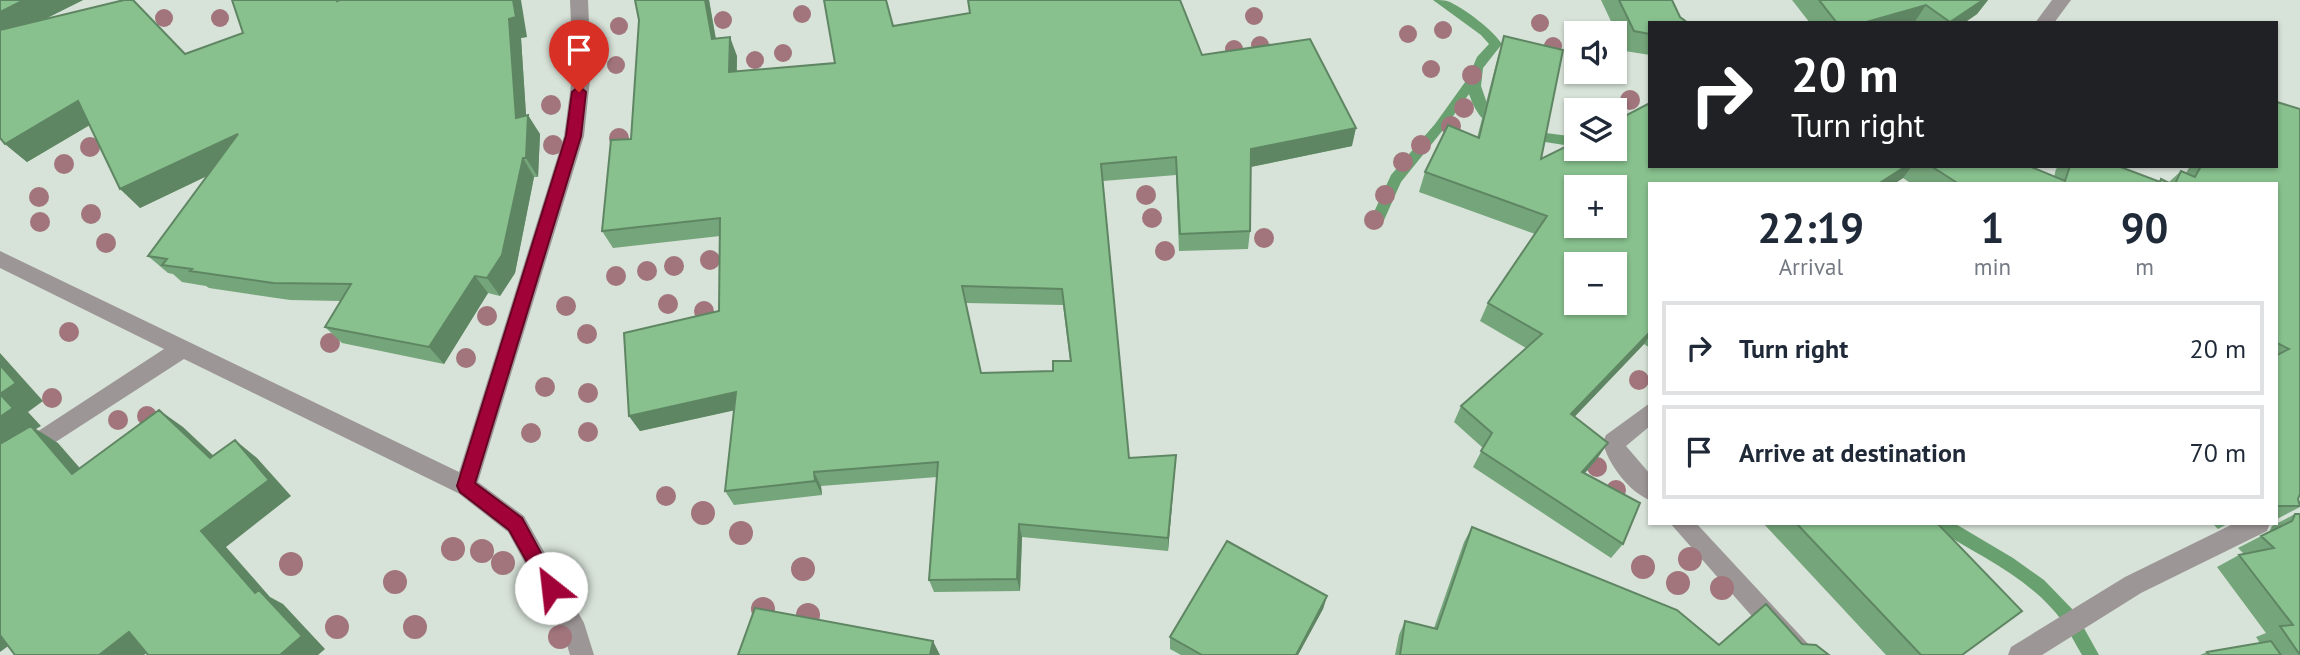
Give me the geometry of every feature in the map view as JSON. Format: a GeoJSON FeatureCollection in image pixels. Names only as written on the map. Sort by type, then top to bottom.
{"type":"FeatureCollection","features":[{"type":"Feature","properties":{"kind":"street"},"geometry":{"type":"LineString","coordinates":[[466,486],[574,136],[582,70],[579,0]]}},
{"type":"Feature","properties":{"kind":"street"},"geometry":{"type":"LineString","coordinates":[[2046,21],[2062,0]]}},
{"type":"Feature","properties":{"kind":"street"},"geometry":{"type":"LineString","coordinates":[[0,259],[466,486],[516,524],[575,631],[582,655]]}},
{"type":"Feature","properties":{"kind":"street"},"geometry":{"type":"LineString","coordinates":[[0,468],[184,347]]}},
{"type":"Feature","properties":{"kind":"street"},"geometry":{"type":"LineString","coordinates":[[1648,415],[1615,442],[1616,453],[1648,488]]}},
{"type":"Feature","properties":{"kind":"street"},"geometry":{"type":"LineString","coordinates":[[1683,525],[1802,655]]}},
{"type":"Feature","properties":{"kind":"street"},"geometry":{"type":"LineString","coordinates":[[2020,655],[2133,585],[2255,525]]}},
{"type":"Feature","properties":{"kind":"building"},"geometry":{"type":"Polygon","coordinates":[[[0,0],[24,0],[0,12],[0,0]]]}},
{"type":"Feature","properties":{"kind":"building"},"geometry":{"type":"Polygon","coordinates":[[[133,0],[185,54],[243,33],[232,0],[513,0],[516,17],[509,19],[516,118],[528,115],[526,158],[523,158],[502,255],[487,278],[475,276],[429,347],[325,327],[351,284],[273,283],[162,265],[167,259],[148,256],[238,134],[120,189],[78,101],[5,144],[0,138],[0,30],[133,0]]]}},
{"type":"Feature","properties":{"kind":"building"},"geometry":{"type":"Polygon","coordinates":[[[635,0],[705,0],[712,39],[730,37],[729,72],[835,63],[824,0],[886,0],[893,26],[970,13],[968,0],[1180,0],[1202,55],[1310,39],[1356,128],[1251,149],[1250,231],[1180,234],[1176,157],[1101,164],[1129,458],[1176,455],[1168,538],[1019,524],[1017,579],[929,580],[938,462],[814,472],[815,481],[725,491],[736,392],[629,416],[624,333],[719,311],[720,218],[602,231],[611,140],[631,139],[639,20],[635,0]],[[962,286],[981,373],[1053,371],[1053,361],[1071,361],[1062,289],[962,286]]]}},
{"type":"Feature","properties":{"kind":"building"},"geometry":{"type":"Polygon","coordinates":[[[1619,0],[1672,0],[1680,17],[1685,21],[1648,21],[1648,34],[1634,31],[1619,0]]]}},
{"type":"Feature","properties":{"kind":"building"},"geometry":{"type":"Polygon","coordinates":[[[1819,0],[1983,0],[1952,21],[1926,5],[1870,21],[1835,21],[1819,0]]]}},
{"type":"Feature","properties":{"kind":"building"},"geometry":{"type":"Polygon","coordinates":[[[1504,36],[1563,50],[1541,159],[1564,148],[1564,161],[1627,161],[1627,115],[1648,104],[1648,168],[1903,168],[1881,182],[1648,182],[1648,334],[1571,414],[1608,443],[1582,472],[1640,503],[1623,544],[1481,451],[1492,433],[1461,406],[1542,334],[1488,303],[1547,216],[1425,172],[1448,125],[1479,138],[1504,36]]]}},
{"type":"Feature","properties":{"kind":"building"},"geometry":{"type":"Polygon","coordinates":[[[2278,102],[2300,109],[2300,506],[2278,506],[2278,354],[2289,349],[2278,344],[2278,182],[2176,182],[2181,171],[2195,177],[2200,168],[2278,168],[2278,102]]]}},
{"type":"Feature","properties":{"kind":"building"},"geometry":{"type":"Polygon","coordinates":[[[1934,168],[2034,168],[2065,181],[2069,168],[2123,168],[2160,182],[1956,182],[1934,168]]]}},
{"type":"Feature","properties":{"kind":"building"},"geometry":{"type":"Polygon","coordinates":[[[0,365],[16,383],[0,394],[0,365]]]}},
{"type":"Feature","properties":{"kind":"building"},"geometry":{"type":"Polygon","coordinates":[[[0,394],[13,408],[0,417],[0,394]]]}},
{"type":"Feature","properties":{"kind":"building"},"geometry":{"type":"Polygon","coordinates":[[[159,410],[210,458],[235,440],[269,480],[201,531],[255,593],[259,590],[302,636],[280,655],[148,655],[129,632],[99,655],[15,655],[0,635],[0,444],[31,426],[72,474],[159,410]]]}},
{"type":"Feature","properties":{"kind":"building"},"geometry":{"type":"Polygon","coordinates":[[[2295,514],[2300,514],[2300,655],[2280,626],[2293,625],[2239,555],[2274,548],[2261,536],[2292,521],[2295,514]]]}},
{"type":"Feature","properties":{"kind":"building"},"geometry":{"type":"Polygon","coordinates":[[[1798,525],[1939,525],[2022,611],[1962,655],[1921,655],[1798,525]]]}},
{"type":"Feature","properties":{"kind":"building"},"geometry":{"type":"Polygon","coordinates":[[[1472,527],[1677,610],[1719,645],[1766,604],[1802,644],[1816,645],[1829,655],[1400,655],[1405,621],[1437,629],[1472,527]]]}},
{"type":"Feature","properties":{"kind":"building"},"geometry":{"type":"Polygon","coordinates":[[[1227,541],[1327,596],[1296,655],[1202,655],[1170,637],[1227,541]]]}},
{"type":"Feature","properties":{"kind":"building"},"geometry":{"type":"Polygon","coordinates":[[[755,608],[933,641],[930,655],[738,655],[755,608]]]}},
{"type":"Feature","properties":{"kind":"building"},"geometry":{"type":"Polygon","coordinates":[[[2271,641],[2281,655],[2209,655],[2207,652],[2271,641]]]}},
{"type":"Feature","properties":{"kind":"waterway"},"geometry":{"type":"LineString","coordinates":[[1439,0],[1485,32],[1496,44],[1481,60],[1474,86],[1484,112],[1498,124]]}},
{"type":"Feature","properties":{"kind":"waterway"},"geometry":{"type":"LineString","coordinates":[[1376,223],[1396,179],[1439,127],[1471,82]]}},
{"type":"Feature","properties":{"kind":"waterway"},"geometry":{"type":"LineString","coordinates":[[1530,136],[1564,140]]}},
{"type":"Feature","properties":{"kind":"waterway"},"geometry":{"type":"LineString","coordinates":[[1943,525],[2039,585],[2070,618],[2091,655]]}},
{"type":"Feature","properties":{"kind":"route"},"geometry":{"type":"LineString","coordinates":[[551,588],[516,524],[466,486],[574,136],[579,92]]}}]}
